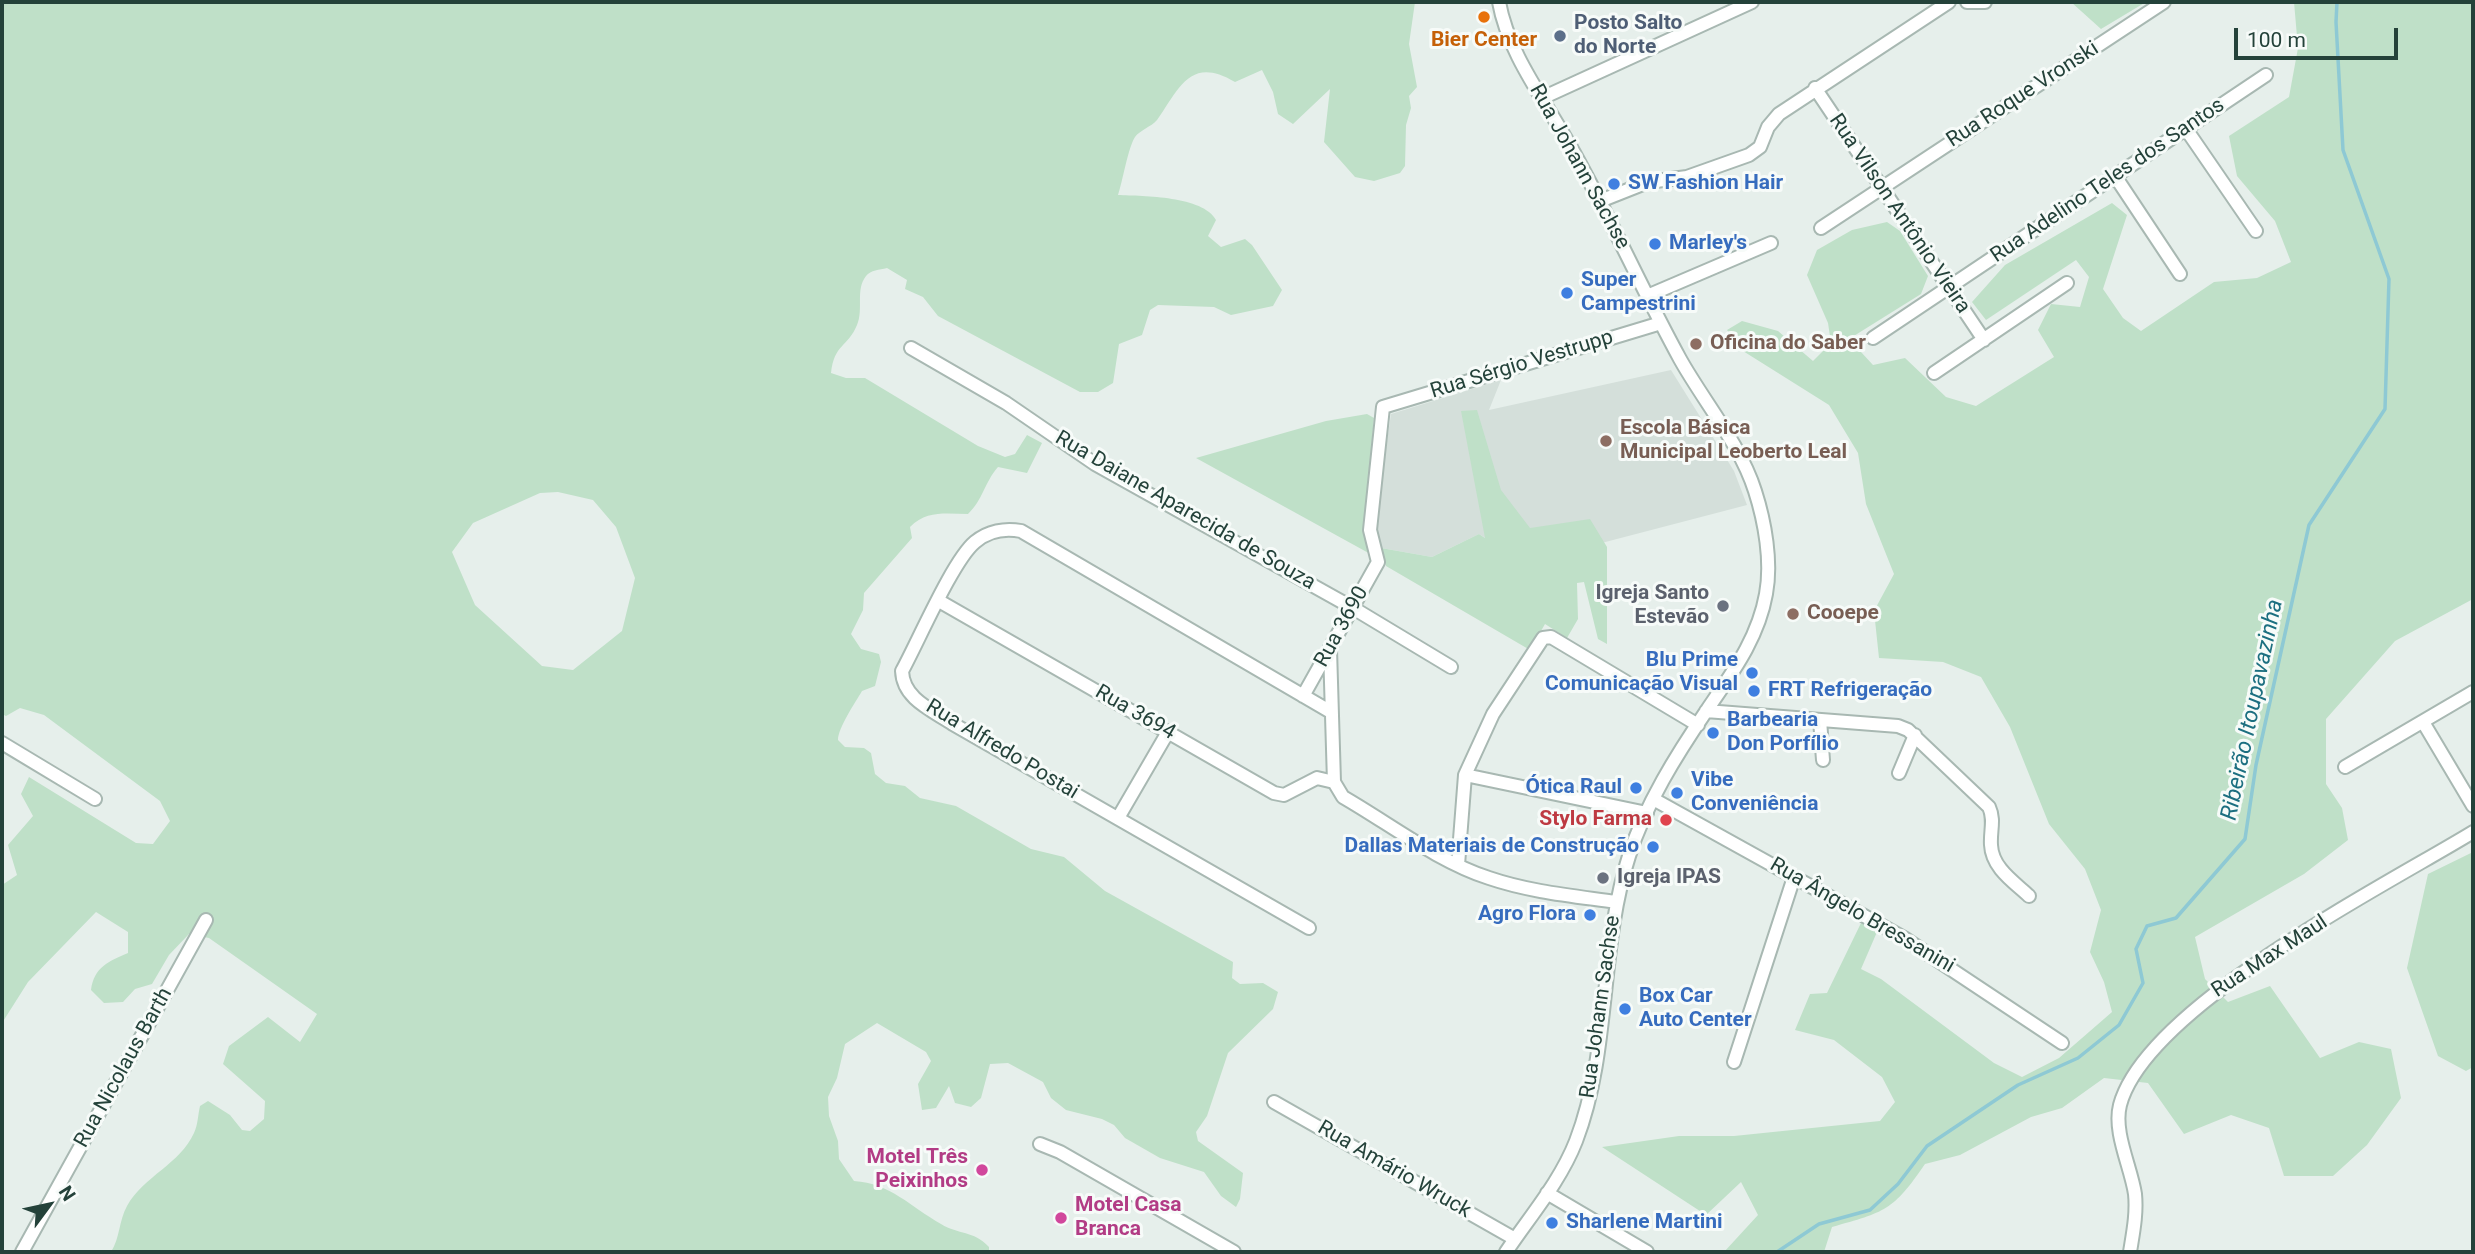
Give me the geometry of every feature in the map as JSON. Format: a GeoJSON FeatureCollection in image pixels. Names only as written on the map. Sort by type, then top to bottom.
{"type":"FeatureCollection","features":[{"type":"Feature","properties":{"kind":"street","name":"Rua Johann Sachse"},"geometry":{"type":"LineString","coordinates":[[1499,2],[1510,37],[1542,98],[1600,201],[1661,323],[1748,473],[1764,531],[1768,581],[1761,615],[1749,646],[1706,711],[1647,813],[1632,848],[1616,902],[1588,1101],[1576,1140],[1547,1193],[1506,1252]]}},
{"type":"Feature","properties":{"kind":"street"},"geometry":{"type":"LineString","coordinates":[[1542,98],[1752,2]]}},
{"type":"Feature","properties":{"kind":"street"},"geometry":{"type":"LineString","coordinates":[[1600,201],[1648,182],[1687,177],[1749,155],[1760,147],[1768,127],[1779,114],[1948,2]]}},
{"type":"Feature","properties":{"kind":"street"},"geometry":{"type":"LineString","coordinates":[[1967,2],[1985,2]]}},
{"type":"Feature","properties":{"kind":"street","name":"Rua Roque Vronski"},"geometry":{"type":"LineString","coordinates":[[1821,228],[2164,2]]}},
{"type":"Feature","properties":{"kind":"street","name":"Rua Adelino Teles dos Santos"},"geometry":{"type":"LineString","coordinates":[[1873,338],[2266,75]]}},
{"type":"Feature","properties":{"kind":"street","name":"Rua Vilson Antônio Vieira"},"geometry":{"type":"LineString","coordinates":[[1815,88],[1984,340]]}},
{"type":"Feature","properties":{"kind":"street"},"geometry":{"type":"LineString","coordinates":[[2186,129],[2256,231]]}},
{"type":"Feature","properties":{"kind":"street"},"geometry":{"type":"LineString","coordinates":[[2115,176],[2180,274]]}},
{"type":"Feature","properties":{"kind":"street"},"geometry":{"type":"LineString","coordinates":[[1647,296],[1770,243]]}},
{"type":"Feature","properties":{"kind":"street"},"geometry":{"type":"LineString","coordinates":[[1934,373],[2067,283]]}},
{"type":"Feature","properties":{"kind":"street","name":"Rua Sérgio Vestrupp"},"geometry":{"type":"LineString","coordinates":[[1379,558],[1370,530],[1370,519],[1383,407],[1661,323]]}},
{"type":"Feature","properties":{"kind":"street","name":"Rua Daiane Aparecida de Souza"},"geometry":{"type":"LineString","coordinates":[[911,348],[1006,403],[1095,464],[1353,608],[1451,667]]}},
{"type":"Feature","properties":{"kind":"street","name":"Rua Alfredo Postai"},"geometry":{"type":"LineString","coordinates":[[1309,928],[953,724],[908,694],[903,684],[902,671],[972,544],[996,532],[1009,529],[1021,531],[1331,712]]}},
{"type":"Feature","properties":{"kind":"street","name":"Rua 3690"},"geometry":{"type":"LineString","coordinates":[[1303,696],[1379,558]]}},
{"type":"Feature","properties":{"kind":"street","name":"Rua 3694"},"geometry":{"type":"LineString","coordinates":[[939,600],[1275,793],[1284,795],[1303,782],[1317,778],[1334,782]]}},
{"type":"Feature","properties":{"kind":"street"},"geometry":{"type":"LineString","coordinates":[[1458,865],[1465,775],[1493,714],[1547,637],[1698,725]]}},
{"type":"Feature","properties":{"kind":"street"},"geometry":{"type":"LineString","coordinates":[[1330,648],[1334,782],[1343,797],[1458,865],[1518,887],[1616,902]]}},
{"type":"Feature","properties":{"kind":"street"},"geometry":{"type":"LineString","coordinates":[[2345,767],[2473,692]]}},
{"type":"Feature","properties":{"kind":"street"},"geometry":{"type":"LineString","coordinates":[[1706,711],[1898,726],[1914,735],[1989,807],[1993,816],[1993,858],[2003,873],[2029,896]]}},
{"type":"Feature","properties":{"kind":"street"},"geometry":{"type":"LineString","coordinates":[[1820,720],[1823,760]]}},
{"type":"Feature","properties":{"kind":"street"},"geometry":{"type":"LineString","coordinates":[[2423,722],[2473,806]]}},
{"type":"Feature","properties":{"kind":"street"},"geometry":{"type":"LineString","coordinates":[[1118,818],[1168,732]]}},
{"type":"Feature","properties":{"kind":"street"},"geometry":{"type":"LineString","coordinates":[[1899,773],[1914,735]]}},
{"type":"Feature","properties":{"kind":"street"},"geometry":{"type":"LineString","coordinates":[[2,743],[95,799]]}},
{"type":"Feature","properties":{"kind":"street"},"geometry":{"type":"LineString","coordinates":[[1465,775],[1647,813]]}},
{"type":"Feature","properties":{"kind":"street","name":"Rua Ângelo Bressanini"},"geometry":{"type":"LineString","coordinates":[[1655,800],[1904,937],[2062,1043]]}},
{"type":"Feature","properties":{"kind":"street","name":"Rua Max Maul"},"geometry":{"type":"LineString","coordinates":[[2130,1252],[2136,1216],[2135,1195],[2119,1109],[2134,1075],[2152,1050],[2227,982],[2473,832]]}},
{"type":"Feature","properties":{"kind":"street"},"geometry":{"type":"LineString","coordinates":[[1734,1062],[1794,877]]}},
{"type":"Feature","properties":{"kind":"street","name":"Rua Nicolaus Barth"},"geometry":{"type":"LineString","coordinates":[[22,1252],[206,920]]}},
{"type":"Feature","properties":{"kind":"street","name":"Rua Amário Wruck"},"geometry":{"type":"LineString","coordinates":[[1274,1102],[1515,1239]]}},
{"type":"Feature","properties":{"kind":"street"},"geometry":{"type":"LineString","coordinates":[[1040,1144],[1060,1152],[1234,1252]]}},
{"type":"Feature","properties":{"kind":"street"},"geometry":{"type":"LineString","coordinates":[[1547,1193],[1647,1252]]}},
{"type":"Feature","properties":{"kind":"shaded area","name":"Escola Básica Municipal Leoberto Leal"},"geometry":{"type":"Polygon","coordinates":[[[1671,370],[1734,471],[1747,505],[1525,563],[1479,534],[1432,557],[1381,548],[1374,529],[1391,414],[1501,380],[1489,410],[1671,370]]]}},
{"type":"Feature","properties":{"kind":"green space"},"geometry":{"type":"Polygon","coordinates":[[[2,2],[1415,2],[1409,44],[1417,87],[1409,96],[1411,108],[1406,125],[1405,166],[1400,173],[1374,181],[1355,177],[1324,142],[1330,89],[1293,124],[1278,114],[1273,92],[1262,70],[1235,82],[1207,72],[1196,74],[1179,87],[1157,120],[1132,142],[1118,195],[1172,199],[1199,206],[1209,212],[1216,220],[1208,236],[1221,247],[1245,239],[1252,245],[1282,290],[1273,306],[1231,315],[1214,307],[1158,305],[1150,310],[1142,335],[1119,344],[1113,383],[1098,392],[1080,392],[938,316],[923,297],[905,289],[907,280],[887,268],[870,272],[863,281],[857,325],[835,356],[831,373],[846,378],[865,378],[978,446],[1005,457],[1015,454],[1027,435],[1042,443],[1027,473],[998,467],[968,514],[930,515],[910,527],[912,538],[864,593],[863,610],[851,634],[861,649],[879,654],[881,662],[875,686],[862,691],[844,722],[838,740],[845,747],[864,748],[871,753],[875,774],[886,783],[905,786],[920,798],[956,806],[1031,849],[1064,857],[1105,891],[1233,962],[1232,978],[1240,984],[1263,983],[1278,992],[1273,1009],[1228,1053],[1207,1116],[1196,1132],[1198,1141],[1243,1173],[1240,1199],[1236,1207],[1221,1196],[1204,1172],[1160,1158],[1125,1138],[1114,1125],[1102,1119],[1066,1110],[1051,1098],[1043,1082],[1008,1063],[990,1064],[981,1098],[971,1107],[955,1103],[949,1086],[936,1108],[922,1110],[918,1084],[931,1061],[926,1052],[877,1023],[845,1044],[837,1078],[828,1097],[829,1116],[838,1141],[839,1159],[854,1181],[889,1191],[941,1224],[977,1238],[989,1247],[989,1252],[111,1252],[127,1206],[143,1186],[188,1144],[195,1130],[200,1106],[208,1101],[230,1115],[242,1130],[250,1131],[264,1119],[265,1101],[223,1064],[229,1046],[268,1017],[300,1042],[317,1014],[209,938],[189,934],[169,955],[152,984],[135,989],[123,1002],[104,1003],[91,990],[95,976],[104,966],[128,953],[128,932],[96,912],[28,982],[2,1023],[2,885],[17,875],[8,845],[33,816],[21,794],[29,777],[136,843],[153,844],[170,821],[160,801],[44,715],[20,708],[6,716],[2,714],[2,2]],[[558,492],[540,493],[473,523],[452,552],[475,605],[542,666],[573,670],[622,631],[635,578],[616,527],[593,500],[558,492]]]}},
{"type":"Feature","properties":{"kind":"green space"},"geometry":{"type":"Polygon","coordinates":[[[2071,2],[2146,2],[2101,29],[2071,2]]]}},
{"type":"Feature","properties":{"kind":"green space"},"geometry":{"type":"Polygon","coordinates":[[[2294,2],[2473,2],[2473,599],[2395,641],[2326,719],[2326,784],[2342,808],[2348,840],[2304,874],[2195,937],[2205,979],[2228,1002],[2270,986],[2320,1058],[2359,1042],[2391,1049],[2401,1098],[2367,1145],[2333,1176],[2284,1176],[2269,1128],[2231,1115],[2184,1134],[2148,1083],[2104,1078],[2062,1108],[2031,1117],[1960,1155],[1925,1164],[1904,1192],[1886,1208],[1832,1227],[1824,1252],[1724,1252],[1758,1215],[1741,1182],[1706,1215],[1602,1147],[1679,1136],[1734,1136],[1880,1121],[1895,1102],[1882,1077],[1834,1040],[1795,1030],[1810,994],[1827,993],[1861,923],[1877,932],[1861,969],[1881,979],[1994,1063],[2022,1077],[2059,1058],[2112,1012],[2104,982],[2090,952],[2101,910],[2085,869],[2049,824],[2010,727],[1981,677],[1943,662],[1879,658],[1874,611],[1894,574],[1866,504],[1858,453],[1829,405],[1743,351],[1727,330],[1742,321],[1778,331],[1813,361],[1831,343],[1828,323],[1807,275],[1817,250],[1852,230],[1887,222],[1900,231],[1928,276],[1921,294],[1849,339],[1873,365],[1905,358],[1946,397],[1976,406],[2054,357],[2038,330],[2051,304],[2080,307],[2089,277],[2076,260],[1986,320],[1972,302],[2005,265],[2112,203],[2127,215],[2103,289],[2123,318],[2141,331],[2214,282],[2257,278],[2291,262],[2275,221],[2237,176],[2229,136],[2289,97],[2298,48],[2294,2]]]}},
{"type":"Feature","properties":{"kind":"green space"},"geometry":{"type":"Polygon","coordinates":[[[1477,410],[1501,490],[1530,528],[1590,519],[1607,547],[1607,644],[1598,639],[1584,582],[1577,583],[1578,619],[1567,638],[1545,624],[1530,650],[1386,566],[1381,548],[1432,557],[1479,534],[1485,538],[1461,411],[1477,410]]]}},
{"type":"Feature","properties":{"kind":"green space"},"geometry":{"type":"Polygon","coordinates":[[[1367,414],[1374,418],[1366,532],[1374,556],[1196,458],[1326,421],[1367,414]]]}},
{"type":"Feature","properties":{"kind":"green space"},"geometry":{"type":"Polygon","coordinates":[[[2473,852],[2473,1067],[2466,1071],[2438,1056],[2407,968],[2428,874],[2473,852]]]}},
{"type":"Feature","properties":{"kind":"waterway","name":"Ribeirão Itoupavazinha"},"geometry":{"type":"LineString","coordinates":[[1777,1252],[1819,1224],[1870,1210],[1898,1184],[1927,1146],[2018,1085],[2078,1058],[2119,1025],[2143,983],[2136,949],[2147,926],[2176,918],[2245,839],[2256,765],[2309,525],[2385,409],[2389,279],[2343,150],[2337,2]]}},
{"type":"Feature","properties":{"kind":"place","name":"Bier Center"},"geometry":{"type":"Point","coordinates":[1484,17]}},
{"type":"Feature","properties":{"kind":"place","name":"Posto Salto do Norte"},"geometry":{"type":"Point","coordinates":[1560,36]}},
{"type":"Feature","properties":{"kind":"place","name":"SW Fashion Hair"},"geometry":{"type":"Point","coordinates":[1614,184]}},
{"type":"Feature","properties":{"kind":"place","name":"Marley's"},"geometry":{"type":"Point","coordinates":[1655,244]}},
{"type":"Feature","properties":{"kind":"place","name":"Super Campestrini"},"geometry":{"type":"Point","coordinates":[1567,293]}},
{"type":"Feature","properties":{"kind":"place","name":"Oficina do Saber"},"geometry":{"type":"Point","coordinates":[1696,344]}},
{"type":"Feature","properties":{"kind":"place","name":"Escola Básica Municipal Leoberto Leal"},"geometry":{"type":"Point","coordinates":[1606,441]}},
{"type":"Feature","properties":{"kind":"place","name":"Igreja Santo Estevão"},"geometry":{"type":"Point","coordinates":[1723,606]}},
{"type":"Feature","properties":{"kind":"place","name":"Cooepe"},"geometry":{"type":"Point","coordinates":[1793,614]}},
{"type":"Feature","properties":{"kind":"place","name":"Blu Prime Comunicação Visual"},"geometry":{"type":"Point","coordinates":[1752,673]}},
{"type":"Feature","properties":{"kind":"place","name":"FRT Refrigeração"},"geometry":{"type":"Point","coordinates":[1754,691]}},
{"type":"Feature","properties":{"kind":"place","name":"Barbearia Don Porfílio"},"geometry":{"type":"Point","coordinates":[1713,733]}},
{"type":"Feature","properties":{"kind":"place","name":"Ótica Raul"},"geometry":{"type":"Point","coordinates":[1636,788]}},
{"type":"Feature","properties":{"kind":"place","name":"Vibe Conveniência"},"geometry":{"type":"Point","coordinates":[1677,793]}},
{"type":"Feature","properties":{"kind":"place","name":"Stylo Farma"},"geometry":{"type":"Point","coordinates":[1666,820]}},
{"type":"Feature","properties":{"kind":"place","name":"Dallas Materiais de Construção"},"geometry":{"type":"Point","coordinates":[1653,847]}},
{"type":"Feature","properties":{"kind":"place","name":"Igreja IPAS"},"geometry":{"type":"Point","coordinates":[1603,878]}},
{"type":"Feature","properties":{"kind":"place","name":"Agro Flora"},"geometry":{"type":"Point","coordinates":[1590,915]}},
{"type":"Feature","properties":{"kind":"place","name":"Box Car Auto Center"},"geometry":{"type":"Point","coordinates":[1625,1009]}},
{"type":"Feature","properties":{"kind":"place","name":"Motel Três Peixinhos"},"geometry":{"type":"Point","coordinates":[982,1170]}},
{"type":"Feature","properties":{"kind":"place","name":"Motel Casa Branca"},"geometry":{"type":"Point","coordinates":[1061,1218]}},
{"type":"Feature","properties":{"kind":"place","name":"Sharlene Martini"},"geometry":{"type":"Point","coordinates":[1552,1223]}}]}
